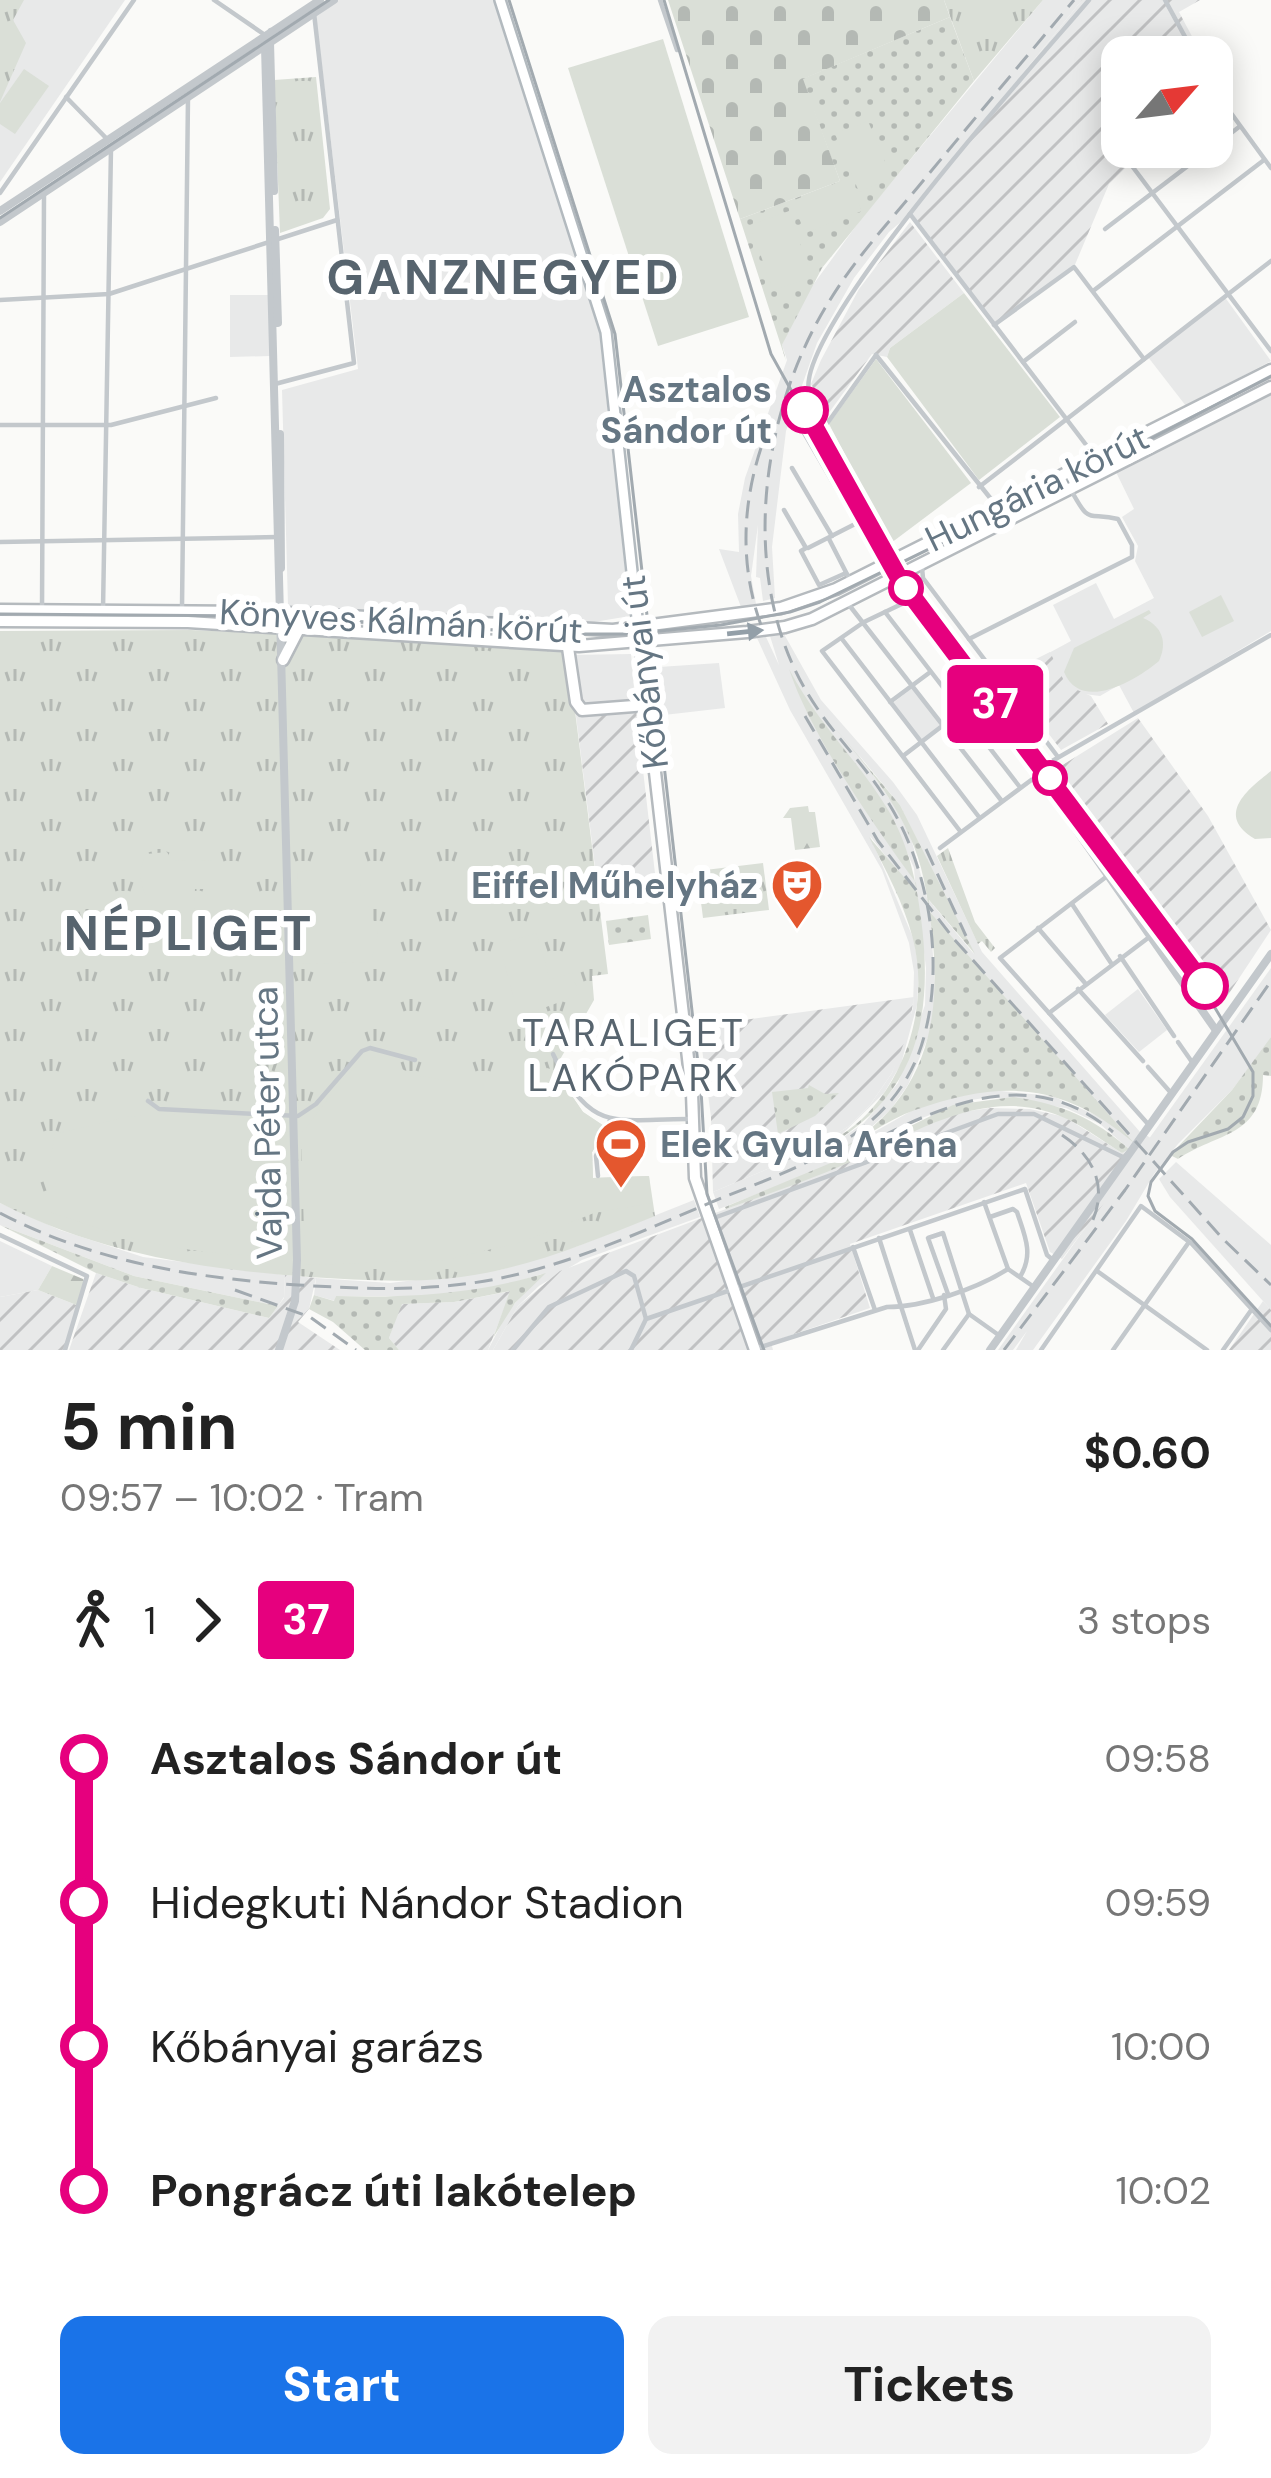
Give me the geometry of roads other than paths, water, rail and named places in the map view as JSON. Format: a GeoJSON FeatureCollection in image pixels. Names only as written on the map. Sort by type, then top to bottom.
{"type":"FeatureCollection","features":[{"type":"Feature","properties":{"kind":"main road","name":"Kőbányai út"},"geometry":{"type":"LineString","coordinates":[[500,0],[606,332],[693,1118],[695,1178],[755,1349]]}},
{"type":"Feature","properties":{"kind":"main road","name":"Hungária körút"},"geometry":{"type":"LineString","coordinates":[[796,625],[899,568],[920,546],[1271,370]]}},
{"type":"Feature","properties":{"kind":"main road","name":"Hungária körút"},"geometry":{"type":"LineString","coordinates":[[801,603],[849,577],[924,563],[1271,387]]}},
{"type":"Feature","properties":{"kind":"main road","name":"Könyves Kálmán körút"},"geometry":{"type":"LineString","coordinates":[[0,610],[281,613],[559,629],[638,627],[801,603]]}},
{"type":"Feature","properties":{"kind":"main road","name":"Könyves Kálmán körút"},"geometry":{"type":"LineString","coordinates":[[0,621],[159,621],[569,645],[640,644],[796,625]]}},
{"type":"Feature","properties":{"kind":"main road"},"geometry":{"type":"LineString","coordinates":[[283,660],[299,629]]}},
{"type":"Feature","properties":{"kind":"main road"},"geometry":{"type":"LineString","coordinates":[[559,629],[569,645],[582,710],[646,705]]}},
{"type":"Feature","properties":{"kind":"street"},"geometry":{"type":"LineString","coordinates":[[0,193],[134,0]]}},
{"type":"Feature","properties":{"kind":"street"},"geometry":{"type":"LineString","coordinates":[[214,0],[268,39]]}},
{"type":"Feature","properties":{"kind":"street"},"geometry":{"type":"LineString","coordinates":[[277,383],[354,363],[312,10],[320,0]]}},
{"type":"Feature","properties":{"kind":"street"},"geometry":{"type":"LineString","coordinates":[[0,222],[110,144],[334,0]]}},
{"type":"Feature","properties":{"kind":"street"},"geometry":{"type":"LineString","coordinates":[[659,0],[677,50]]}},
{"type":"Feature","properties":{"kind":"street"},"geometry":{"type":"LineString","coordinates":[[960,831],[822,651],[864,622],[908,604],[899,568],[807,384],[849,298],[910,214],[1089,0]]}},
{"type":"Feature","properties":{"kind":"street"},"geometry":{"type":"LineString","coordinates":[[1165,0],[1185,36]]}},
{"type":"Feature","properties":{"kind":"street"},"geometry":{"type":"LineString","coordinates":[[0,211],[188,97],[268,39]]}},
{"type":"Feature","properties":{"kind":"street","name":"Vajda Péter utca"},"geometry":{"type":"LineString","coordinates":[[268,39],[297,1276],[292,1312],[279,1350]]}},
{"type":"Feature","properties":{"kind":"street"},"geometry":{"type":"LineString","coordinates":[[66,97],[110,144],[103,610]]}},
{"type":"Feature","properties":{"kind":"street"},"geometry":{"type":"LineString","coordinates":[[182,611],[188,97]]}},
{"type":"Feature","properties":{"kind":"street"},"geometry":{"type":"LineString","coordinates":[[1233,119],[1271,168]]}},
{"type":"Feature","properties":{"kind":"street"},"geometry":{"type":"LineString","coordinates":[[1106,229],[1240,127]]}},
{"type":"Feature","properties":{"kind":"street"},"geometry":{"type":"LineString","coordinates":[[1093,291],[1264,160]]}},
{"type":"Feature","properties":{"kind":"street"},"geometry":{"type":"LineString","coordinates":[[1136,168],[1271,351]]}},
{"type":"Feature","properties":{"kind":"street"},"geometry":{"type":"LineString","coordinates":[[42,610],[44,193]]}},
{"type":"Feature","properties":{"kind":"street"},"geometry":{"type":"LineString","coordinates":[[910,214],[1106,471]]}},
{"type":"Feature","properties":{"kind":"street"},"geometry":{"type":"LineString","coordinates":[[0,300],[109,293],[337,220]]}},
{"type":"Feature","properties":{"kind":"street"},"geometry":{"type":"LineString","coordinates":[[979,487],[1271,261]]}},
{"type":"Feature","properties":{"kind":"street"},"geometry":{"type":"LineString","coordinates":[[994,325],[1074,266],[1144,359]]}},
{"type":"Feature","properties":{"kind":"street"},"geometry":{"type":"LineString","coordinates":[[1023,362],[1075,322]]}},
{"type":"Feature","properties":{"kind":"street"},"geometry":{"type":"LineString","coordinates":[[826,424],[876,355],[993,507]]}},
{"type":"Feature","properties":{"kind":"street"},"geometry":{"type":"LineString","coordinates":[[0,424],[106,424],[216,398]]}},
{"type":"Feature","properties":{"kind":"street"},"geometry":{"type":"LineString","coordinates":[[800,426],[857,524],[899,568],[1046,765]]}},
{"type":"Feature","properties":{"kind":"street"},"geometry":{"type":"LineString","coordinates":[[792,469],[830,537],[849,577],[820,585],[801,551],[806,548],[830,537],[857,524]]}},
{"type":"Feature","properties":{"kind":"street","name":"Hungária körút"},"geometry":{"type":"LineString","coordinates":[[969,639],[1132,557],[1132,545],[1118,519],[1094,520],[1084,515],[1070,489]]}},
{"type":"Feature","properties":{"kind":"street"},"geometry":{"type":"LineString","coordinates":[[784,510],[806,548]]}},
{"type":"Feature","properties":{"kind":"street"},"geometry":{"type":"LineString","coordinates":[[0,542],[280,537]]}},
{"type":"Feature","properties":{"kind":"street"},"geometry":{"type":"LineString","coordinates":[[924,563],[923,578],[1058,758]]}},
{"type":"Feature","properties":{"kind":"street"},"geometry":{"type":"LineString","coordinates":[[920,597],[943,604]]}},
{"type":"Feature","properties":{"kind":"street"},"geometry":{"type":"LineString","coordinates":[[846,601],[1000,800]]}},
{"type":"Feature","properties":{"kind":"street"},"geometry":{"type":"LineString","coordinates":[[885,612],[1019,786]]}},
{"type":"Feature","properties":{"kind":"street"},"geometry":{"type":"LineString","coordinates":[[940,848],[1046,765],[1271,635]]}},
{"type":"Feature","properties":{"kind":"street"},"geometry":{"type":"LineString","coordinates":[[842,639],[979,817]]}},
{"type":"Feature","properties":{"kind":"street"},"geometry":{"type":"LineString","coordinates":[[890,702],[931,671]]}},
{"type":"Feature","properties":{"kind":"street"},"geometry":{"type":"LineString","coordinates":[[903,756],[980,697]]}},
{"type":"Feature","properties":{"kind":"street"},"geometry":{"type":"LineString","coordinates":[[1038,775],[1215,1029]]}},
{"type":"Feature","properties":{"kind":"street"},"geometry":{"type":"LineString","coordinates":[[1110,874],[1000,958],[1151,1126]]}},
{"type":"Feature","properties":{"kind":"street"},"geometry":{"type":"LineString","coordinates":[[1072,904],[1112,962]]}},
{"type":"Feature","properties":{"kind":"street"},"geometry":{"type":"LineString","coordinates":[[1038,928],[1085,983]]}},
{"type":"Feature","properties":{"kind":"street"},"geometry":{"type":"LineString","coordinates":[[1049,1013],[1152,935]]}},
{"type":"Feature","properties":{"kind":"street"},"geometry":{"type":"LineString","coordinates":[[990,1350],[1271,954]]}},
{"type":"Feature","properties":{"kind":"street"},"geometry":{"type":"LineString","coordinates":[[1120,956],[1194,1064]]}},
{"type":"Feature","properties":{"kind":"street"},"geometry":{"type":"LineString","coordinates":[[1078,989],[1173,1095]]}},
{"type":"Feature","properties":{"kind":"street"},"geometry":{"type":"LineString","coordinates":[[148,1101],[159,1109],[294,1117],[313,1108],[362,1051],[370,1048],[415,1060]]}},
{"type":"Feature","properties":{"kind":"street"},"geometry":{"type":"LineString","coordinates":[[554,1054],[578,1097],[610,1120],[693,1118]]}},
{"type":"Feature","properties":{"kind":"street"},"geometry":{"type":"LineString","coordinates":[[709,1220],[998,1114],[1034,1114],[1126,1159]]}},
{"type":"Feature","properties":{"kind":"street"},"geometry":{"type":"LineString","coordinates":[[598,1176],[596,1156],[610,1120]]}},
{"type":"Feature","properties":{"kind":"street"},"geometry":{"type":"LineString","coordinates":[[646,1318],[1024,1189],[1047,1255],[1053,1260]]}},
{"type":"Feature","properties":{"kind":"street"},"geometry":{"type":"LineString","coordinates":[[984,1202],[1008,1269],[1034,1287]]}},
{"type":"Feature","properties":{"kind":"street"},"geometry":{"type":"LineString","coordinates":[[1041,1350],[1141,1206],[1189,1241],[1271,1330]]}},
{"type":"Feature","properties":{"kind":"street"},"geometry":{"type":"LineString","coordinates":[[990,1217],[1013,1209],[1017,1212],[1028,1248],[1020,1277]]}},
{"type":"Feature","properties":{"kind":"street"},"geometry":{"type":"LineString","coordinates":[[909,1228],[933,1298]]}},
{"type":"Feature","properties":{"kind":"street"},"geometry":{"type":"LineString","coordinates":[[916,1350],[946,1309],[946,1294],[928,1238],[943,1233],[969,1314],[1000,1336]]}},
{"type":"Feature","properties":{"kind":"street"},"geometry":{"type":"LineString","coordinates":[[0,1235],[87,1276],[65,1350]]}},
{"type":"Feature","properties":{"kind":"street"},"geometry":{"type":"LineString","coordinates":[[879,1238],[916,1350]]}},
{"type":"Feature","properties":{"kind":"street"},"geometry":{"type":"LineString","coordinates":[[1113,1350],[1189,1241]]}},
{"type":"Feature","properties":{"kind":"street"},"geometry":{"type":"LineString","coordinates":[[853,1247],[875,1311]]}},
{"type":"Feature","properties":{"kind":"street"},"geometry":{"type":"LineString","coordinates":[[935,1258],[950,1253]]}},
{"type":"Feature","properties":{"kind":"street"},"geometry":{"type":"LineString","coordinates":[[755,1349],[875,1311],[902,1308],[1008,1269]]}},
{"type":"Feature","properties":{"kind":"street"},"geometry":{"type":"LineString","coordinates":[[513,1350],[548,1307],[626,1271],[634,1276],[646,1318],[632,1350]]}},
{"type":"Feature","properties":{"kind":"street"},"geometry":{"type":"LineString","coordinates":[[1096,1271],[1207,1350]]}},
{"type":"Feature","properties":{"kind":"street"},"geometry":{"type":"LineString","coordinates":[[1222,1350],[1252,1309]]}},
{"type":"Feature","properties":{"kind":"street"},"geometry":{"type":"LineString","coordinates":[[943,1350],[969,1314]]}},
{"type":"Feature","properties":{"kind":"tram line"},"geometry":{"type":"LineString","coordinates":[[0,218],[329,0]]}},
{"type":"Feature","properties":{"kind":"tram line"},"geometry":{"type":"LineString","coordinates":[[509,0],[615,334],[701,1090],[707,1194],[764,1350]]}},
{"type":"Feature","properties":{"kind":"tram line"},"geometry":{"type":"LineString","coordinates":[[664,0],[771,354],[895,577],[1189,964],[1253,1072],[1253,1096],[1243,1117],[1228,1129],[1173,1152],[1151,1182],[1148,1196],[1155,1211],[1192,1239],[1271,1326]]}},
{"type":"Feature","properties":{"kind":"tram line"},"geometry":{"type":"LineString","coordinates":[[0,614],[272,616],[557,634],[629,634],[721,625],[820,602],[1271,376]]}},
{"type":"Feature","properties":{"kind":"tram line","name":"37"},"geometry":{"type":"LineString","coordinates":[[805,410],[900,580],[1205,986]]}},
{"type":"Feature","properties":{"kind":"railway"},"geometry":{"type":"LineString","coordinates":[[0,1213],[72,1244],[183,1272],[348,1288],[471,1283],[525,1272],[640,1232],[820,1156],[875,1118],[914,1064],[926,1029],[933,970],[928,908],[899,821],[817,708],[791,662],[775,611],[766,558],[772,449],[805,346],[840,285],[1074,0]]}},
{"type":"Feature","properties":{"kind":"railway"},"geometry":{"type":"LineString","coordinates":[[761,448],[746,536],[749,581],[761,625]]}},
{"type":"Feature","properties":{"kind":"railway"},"geometry":{"type":"LineString","coordinates":[[805,716],[878,841],[954,939],[1223,1239],[1271,1285]]}},
{"type":"Feature","properties":{"kind":"railway"},"geometry":{"type":"LineString","coordinates":[[926,849],[966,936]]}},
{"type":"Feature","properties":{"kind":"railway"},"geometry":{"type":"LineString","coordinates":[[1004,1350],[1125,1190],[1271,981]]}},
{"type":"Feature","properties":{"kind":"railway"},"geometry":{"type":"LineString","coordinates":[[857,1149],[952,1106],[1017,1095],[1049,1099],[1081,1111],[1113,1132]]}},
{"type":"Feature","properties":{"kind":"railway"},"geometry":{"type":"LineString","coordinates":[[1062,1135],[1083,1153],[1096,1175],[1098,1199],[1090,1226]]}},
{"type":"Feature","properties":{"kind":"railway"},"geometry":{"type":"LineString","coordinates":[[235,1290],[310,1317],[356,1350]]}},
{"type":"Feature","properties":{"kind":"place","name":"Asztalos Sándor út"},"geometry":{"type":"Point","coordinates":[805,410]}},
{"type":"Feature","properties":{"kind":"place","name":"Eiffel Műhelyház"},"geometry":{"type":"Point","coordinates":[797,931]}},
{"type":"Feature","properties":{"kind":"place","name":"Elek Gyula Aréna"},"geometry":{"type":"Point","coordinates":[621,1190]}},
{"type":"Feature","properties":{"kind":"district","name":"GANZNEGYED"},"geometry":{"type":"Point","coordinates":[504,277]}},
{"type":"Feature","properties":{"kind":"district","name":"NÉPLIGET"},"geometry":{"type":"Point","coordinates":[189,933]}},
{"type":"Feature","properties":{"kind":"district","name":"TARALIGET LAKÓPARK"},"geometry":{"type":"Point","coordinates":[634,1054]}}]}
